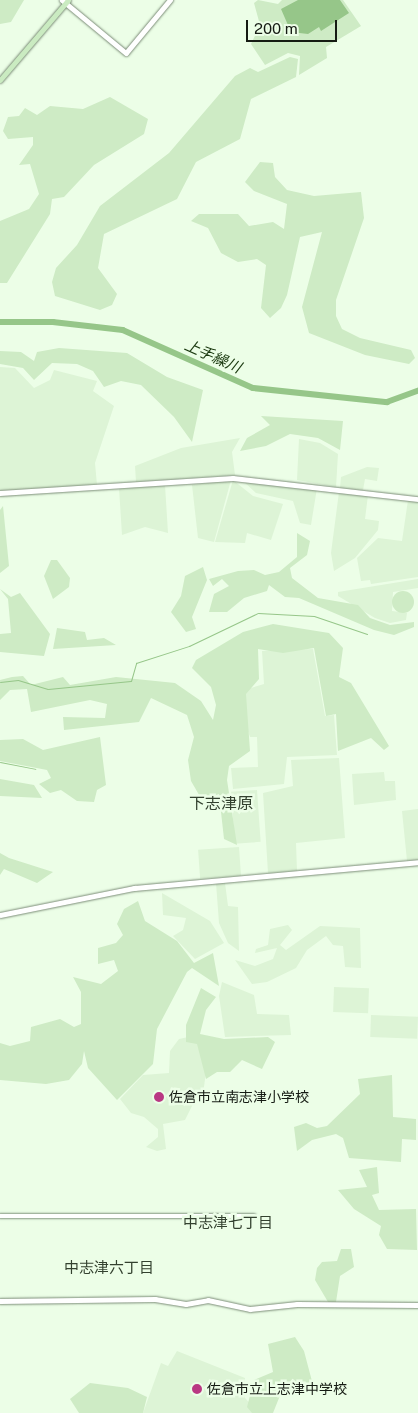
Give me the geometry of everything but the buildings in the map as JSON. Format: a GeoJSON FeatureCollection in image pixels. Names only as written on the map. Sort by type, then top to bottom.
{"type":"FeatureCollection","features":[{"type":"Feature","properties":{"kind":"main road"},"geometry":{"type":"LineString","coordinates":[[0,80],[67,1]]}},
{"type":"Feature","properties":{"kind":"street"},"geometry":{"type":"LineString","coordinates":[[67,1],[126,53],[170,0]]}},
{"type":"Feature","properties":{"kind":"street"},"geometry":{"type":"LineString","coordinates":[[0,493],[233,478],[418,499]]}},
{"type":"Feature","properties":{"kind":"street"},"geometry":{"type":"LineString","coordinates":[[0,915],[134,888],[418,862]]}},
{"type":"Feature","properties":{"kind":"street"},"geometry":{"type":"LineString","coordinates":[[0,1216],[254,1216]]}},
{"type":"Feature","properties":{"kind":"street"},"geometry":{"type":"LineString","coordinates":[[0,1301],[163,1300],[186,1304],[208,1300],[250,1309],[297,1304],[418,1305]]}},
{"type":"Feature","properties":{"kind":"shaded area"},"geometry":{"type":"Polygon","coordinates":[[[0,0],[24,0],[11,22],[0,24],[0,0]]]}},
{"type":"Feature","properties":{"kind":"shaded area"},"geometry":{"type":"Polygon","coordinates":[[[258,0],[278,4],[282,0],[343,0],[361,26],[326,47],[327,58],[299,75],[300,56],[288,53],[265,65],[251,44],[260,25],[254,3],[258,0]]]}},
{"type":"Feature","properties":{"kind":"shaded area"},"geometry":{"type":"Polygon","coordinates":[[[298,0],[340,0],[349,13],[321,31],[319,27],[308,34],[291,32],[281,9],[298,0]]]}},
{"type":"Feature","properties":{"kind":"shaded area"},"geometry":{"type":"Polygon","coordinates":[[[290,57],[298,59],[296,77],[251,99],[240,139],[196,162],[177,199],[104,234],[98,268],[117,294],[112,305],[100,310],[55,296],[52,282],[56,268],[77,245],[100,206],[169,153],[235,76],[250,68],[258,72],[290,57]]]}},
{"type":"Feature","properties":{"kind":"shaded area"},"geometry":{"type":"Polygon","coordinates":[[[110,97],[148,119],[144,134],[94,165],[64,197],[52,199],[50,214],[7,283],[0,283],[0,221],[29,209],[39,194],[30,164],[19,165],[33,145],[33,137],[8,139],[3,131],[8,117],[19,116],[25,108],[37,115],[50,106],[83,109],[110,97]]]}},
{"type":"Feature","properties":{"kind":"shaded area"},"geometry":{"type":"Polygon","coordinates":[[[260,162],[273,163],[275,177],[287,190],[314,196],[361,192],[364,218],[336,300],[336,316],[342,329],[360,338],[411,350],[415,358],[409,364],[365,355],[309,333],[302,307],[322,232],[300,237],[287,295],[281,308],[270,318],[261,308],[266,265],[257,259],[238,262],[221,253],[208,228],[191,221],[199,214],[238,214],[249,226],[273,222],[284,229],[287,204],[254,191],[245,182],[260,162]]]}},
{"type":"Feature","properties":{"kind":"shaded area"},"geometry":{"type":"Polygon","coordinates":[[[59,348],[127,353],[167,377],[203,390],[192,442],[174,417],[141,385],[121,381],[104,387],[93,371],[77,364],[52,363],[34,380],[23,368],[0,364],[0,351],[21,352],[34,361],[37,352],[59,348]]]}},
{"type":"Feature","properties":{"kind":"shaded area"},"geometry":{"type":"Polygon","coordinates":[[[0,367],[15,368],[34,388],[50,380],[54,370],[97,381],[93,391],[114,406],[95,463],[97,485],[0,491],[0,367]]]}},
{"type":"Feature","properties":{"kind":"shaded area"},"geometry":{"type":"Polygon","coordinates":[[[261,416],[343,421],[340,450],[318,438],[290,434],[266,446],[240,451],[247,438],[270,425],[261,416]]]}},
{"type":"Feature","properties":{"kind":"shaded area"},"geometry":{"type":"Polygon","coordinates":[[[240,438],[232,452],[235,475],[136,482],[135,466],[181,448],[240,438]]]}},
{"type":"Feature","properties":{"kind":"shaded area"},"geometry":{"type":"Polygon","coordinates":[[[299,439],[320,443],[338,454],[336,487],[297,480],[299,439]]]}},
{"type":"Feature","properties":{"kind":"shaded area"},"geometry":{"type":"Polygon","coordinates":[[[367,467],[379,468],[377,481],[365,479],[363,490],[340,488],[341,477],[367,467]]]}},
{"type":"Feature","properties":{"kind":"shaded area"},"geometry":{"type":"Polygon","coordinates":[[[231,480],[214,542],[198,538],[192,485],[231,480]]]}},
{"type":"Feature","properties":{"kind":"shaded area"},"geometry":{"type":"Polygon","coordinates":[[[233,480],[253,496],[283,504],[271,540],[247,533],[245,543],[215,542],[233,480]]]}},
{"type":"Feature","properties":{"kind":"shaded area"},"geometry":{"type":"Polygon","coordinates":[[[242,480],[317,488],[311,525],[300,523],[293,501],[256,493],[242,480]]]}},
{"type":"Feature","properties":{"kind":"shaded area"},"geometry":{"type":"Polygon","coordinates":[[[165,485],[168,533],[145,527],[122,535],[119,488],[165,485]]]}},
{"type":"Feature","properties":{"kind":"shaded area"},"geometry":{"type":"Polygon","coordinates":[[[339,492],[368,495],[365,519],[379,521],[378,530],[355,558],[334,571],[331,553],[339,492]]]}},
{"type":"Feature","properties":{"kind":"shaded area"},"geometry":{"type":"Polygon","coordinates":[[[408,500],[418,501],[418,577],[371,584],[370,580],[361,581],[357,558],[378,538],[402,541],[408,500]]]}},
{"type":"Feature","properties":{"kind":"shaded area"},"geometry":{"type":"Polygon","coordinates":[[[3,506],[9,566],[0,573],[0,510],[3,506]]]}},
{"type":"Feature","properties":{"kind":"shaded area"},"geometry":{"type":"Polygon","coordinates":[[[297,533],[310,541],[307,555],[290,568],[292,578],[318,598],[358,605],[370,618],[390,625],[414,622],[414,627],[394,635],[374,630],[299,598],[285,597],[269,585],[267,591],[244,598],[227,612],[209,612],[214,594],[229,586],[222,579],[213,586],[209,579],[238,571],[254,570],[265,575],[279,572],[297,557],[297,533]]]}},
{"type":"Feature","properties":{"kind":"shaded area"},"geometry":{"type":"Polygon","coordinates":[[[51,560],[57,560],[70,578],[69,587],[53,599],[44,576],[51,560]]]}},
{"type":"Feature","properties":{"kind":"shaded area"},"geometry":{"type":"Polygon","coordinates":[[[203,567],[207,580],[192,617],[196,629],[186,632],[171,612],[181,596],[185,576],[203,567]]]}},
{"type":"Feature","properties":{"kind":"shaded area"},"geometry":{"type":"Polygon","coordinates":[[[418,579],[418,588],[393,592],[392,611],[407,613],[406,620],[390,623],[375,618],[338,596],[338,592],[418,579]]]}},
{"type":"Feature","properties":{"kind":"shaded area"},"geometry":{"type":"Polygon","coordinates":[[[0,589],[11,597],[20,593],[50,634],[44,656],[0,652],[0,634],[11,633],[8,599],[0,589]]]}},
{"type":"Feature","properties":{"kind":"shaded area"},"geometry":{"type":"Polygon","coordinates":[[[403,591],[413,598],[414,602],[407,612],[403,613],[393,606],[392,602],[399,592],[403,591]]]}},
{"type":"Feature","properties":{"kind":"shaded area"},"geometry":{"type":"Polygon","coordinates":[[[273,624],[329,633],[343,648],[339,677],[351,683],[389,746],[384,750],[371,738],[338,751],[336,714],[326,716],[314,648],[283,653],[258,649],[259,679],[246,694],[250,751],[229,766],[227,780],[237,845],[224,839],[219,794],[202,800],[191,781],[188,760],[194,737],[187,715],[151,698],[139,722],[64,730],[63,717],[105,718],[107,704],[90,700],[31,712],[27,689],[10,690],[0,700],[0,680],[12,677],[23,676],[31,685],[63,677],[70,685],[116,677],[175,683],[201,701],[213,720],[216,705],[211,687],[192,668],[196,660],[243,632],[273,624]]]}},
{"type":"Feature","properties":{"kind":"shaded area"},"geometry":{"type":"Polygon","coordinates":[[[57,628],[85,632],[87,640],[104,638],[116,645],[53,649],[57,628]]]}},
{"type":"Feature","properties":{"kind":"shaded area"},"geometry":{"type":"Polygon","coordinates":[[[313,649],[325,716],[334,715],[337,755],[287,757],[284,784],[233,789],[231,768],[258,767],[257,737],[250,737],[242,714],[244,690],[264,684],[262,651],[313,649]]]}},
{"type":"Feature","properties":{"kind":"shaded area"},"geometry":{"type":"Polygon","coordinates":[[[100,737],[106,785],[97,790],[94,802],[77,801],[61,790],[50,793],[39,784],[51,778],[47,770],[0,761],[0,740],[23,739],[43,750],[100,737]]]}},
{"type":"Feature","properties":{"kind":"shaded area"},"geometry":{"type":"Polygon","coordinates":[[[339,758],[345,838],[296,843],[297,871],[268,873],[263,793],[293,786],[291,760],[339,758]]]}},
{"type":"Feature","properties":{"kind":"shaded area"},"geometry":{"type":"Polygon","coordinates":[[[384,772],[385,781],[395,781],[396,800],[354,805],[352,774],[384,772]]]}},
{"type":"Feature","properties":{"kind":"shaded area"},"geometry":{"type":"Polygon","coordinates":[[[0,779],[34,785],[42,798],[0,796],[0,779]]]}},
{"type":"Feature","properties":{"kind":"shaded area"},"geometry":{"type":"Polygon","coordinates":[[[257,790],[261,842],[235,844],[231,792],[257,790]]]}},
{"type":"Feature","properties":{"kind":"shaded area"},"geometry":{"type":"Polygon","coordinates":[[[418,809],[418,860],[407,861],[402,811],[418,809]]]}},
{"type":"Feature","properties":{"kind":"shaded area"},"geometry":{"type":"Polygon","coordinates":[[[239,847],[241,876],[200,879],[198,850],[239,847]]]}},
{"type":"Feature","properties":{"kind":"shaded area"},"geometry":{"type":"Polygon","coordinates":[[[0,853],[9,858],[53,872],[37,883],[4,869],[0,875],[0,853]]]}},
{"type":"Feature","properties":{"kind":"shaded area"},"geometry":{"type":"Polygon","coordinates":[[[216,883],[225,883],[228,906],[238,907],[239,951],[228,943],[219,923],[216,883]]]}},
{"type":"Feature","properties":{"kind":"shaded area"},"geometry":{"type":"Polygon","coordinates":[[[162,893],[210,921],[224,943],[195,959],[173,936],[183,930],[186,918],[163,915],[162,893]]]}},
{"type":"Feature","properties":{"kind":"shaded area"},"geometry":{"type":"Polygon","coordinates":[[[138,901],[145,921],[177,941],[194,963],[213,953],[219,986],[192,968],[187,972],[157,1029],[153,1064],[117,1100],[88,1068],[84,1051],[82,1064],[69,1080],[46,1084],[0,1080],[0,1043],[10,1046],[30,1041],[31,1027],[60,1019],[74,1027],[81,1024],[81,992],[73,977],[101,984],[118,971],[114,960],[98,964],[98,948],[116,943],[123,935],[117,924],[124,909],[138,901]]]}},
{"type":"Feature","properties":{"kind":"shaded area"},"geometry":{"type":"Polygon","coordinates":[[[288,925],[292,930],[280,945],[286,950],[320,926],[360,928],[361,968],[345,967],[343,946],[333,945],[326,936],[307,950],[296,968],[267,982],[252,984],[235,960],[255,966],[273,959],[277,948],[255,953],[256,949],[268,945],[270,929],[288,925]]]}},
{"type":"Feature","properties":{"kind":"shaded area"},"geometry":{"type":"Polygon","coordinates":[[[222,982],[254,995],[257,1014],[289,1015],[291,1035],[225,1037],[219,996],[222,982]]]}},
{"type":"Feature","properties":{"kind":"shaded area"},"geometry":{"type":"Polygon","coordinates":[[[334,987],[369,988],[368,1013],[333,1012],[334,987]]]}},
{"type":"Feature","properties":{"kind":"shaded area"},"geometry":{"type":"Polygon","coordinates":[[[201,988],[216,997],[206,1010],[200,1034],[224,1039],[268,1037],[275,1042],[262,1069],[242,1060],[230,1072],[217,1072],[206,1079],[197,1044],[186,1042],[186,1025],[201,988]]]}},
{"type":"Feature","properties":{"kind":"shaded area"},"geometry":{"type":"Polygon","coordinates":[[[371,1015],[418,1017],[417,1039],[370,1037],[371,1015]]]}},
{"type":"Feature","properties":{"kind":"shaded area","name":"佐倉市立南志津小学校"},"geometry":{"type":"Polygon","coordinates":[[[193,1036],[199,1041],[206,1072],[203,1094],[198,1094],[185,1120],[163,1124],[166,1149],[157,1151],[146,1147],[158,1137],[158,1129],[144,1117],[131,1113],[120,1099],[143,1075],[169,1073],[170,1051],[179,1039],[193,1036]]]}},
{"type":"Feature","properties":{"kind":"shaded area"},"geometry":{"type":"Polygon","coordinates":[[[392,1075],[393,1117],[416,1119],[416,1140],[402,1139],[401,1162],[349,1158],[343,1138],[336,1134],[312,1140],[297,1151],[294,1127],[306,1123],[317,1128],[327,1126],[360,1094],[358,1079],[392,1075]]]}},
{"type":"Feature","properties":{"kind":"shaded area"},"geometry":{"type":"Polygon","coordinates":[[[377,1167],[379,1193],[372,1195],[379,1210],[416,1209],[417,1250],[387,1249],[379,1235],[381,1226],[354,1209],[338,1190],[367,1187],[359,1170],[377,1167]]]}},
{"type":"Feature","properties":{"kind":"shaded area"},"geometry":{"type":"Polygon","coordinates":[[[341,1249],[351,1249],[354,1267],[340,1276],[336,1302],[328,1302],[315,1280],[317,1268],[322,1262],[337,1261],[341,1249]]]}},
{"type":"Feature","properties":{"kind":"shaded area"},"geometry":{"type":"Polygon","coordinates":[[[295,1337],[304,1351],[313,1385],[283,1388],[273,1413],[252,1413],[247,1407],[254,1380],[273,1372],[268,1344],[295,1337]]]}},
{"type":"Feature","properties":{"kind":"shaded area","name":"佐倉市立上志津中学校"},"geometry":{"type":"Polygon","coordinates":[[[177,1351],[245,1378],[245,1398],[259,1413],[143,1413],[161,1363],[168,1366],[177,1351]]]}},
{"type":"Feature","properties":{"kind":"shaded area"},"geometry":{"type":"Polygon","coordinates":[[[90,1383],[128,1388],[147,1397],[143,1413],[79,1413],[70,1399],[90,1383]]]}},
{"type":"Feature","properties":{"kind":"waterway","name":"上手繰川"},"geometry":{"type":"LineString","coordinates":[[0,322],[53,322],[123,330],[253,388],[387,402],[418,391]]}},
{"type":"Feature","properties":{"kind":"waterway"},"geometry":{"type":"LineString","coordinates":[[0,682],[18,680],[48,689],[131,681],[136,663],[189,646],[258,613],[314,616],[367,634]]}},
{"type":"Feature","properties":{"kind":"waterway"},"geometry":{"type":"LineString","coordinates":[[0,762],[35,769]]}},
{"type":"Feature","properties":{"kind":"place","name":"佐倉市立南志津小学校"},"geometry":{"type":"Point","coordinates":[159,1097]}},
{"type":"Feature","properties":{"kind":"place","name":"佐倉市立上志津中学校"},"geometry":{"type":"Point","coordinates":[197,1389]}},
{"type":"Feature","properties":{"kind":"district","name":"下志津原"},"geometry":{"type":"Point","coordinates":[221,804]}},
{"type":"Feature","properties":{"kind":"district","name":"中志津七丁目"},"geometry":{"type":"Point","coordinates":[228,1223]}},
{"type":"Feature","properties":{"kind":"district","name":"中志津六丁目"},"geometry":{"type":"Point","coordinates":[109,1268]}}]}
